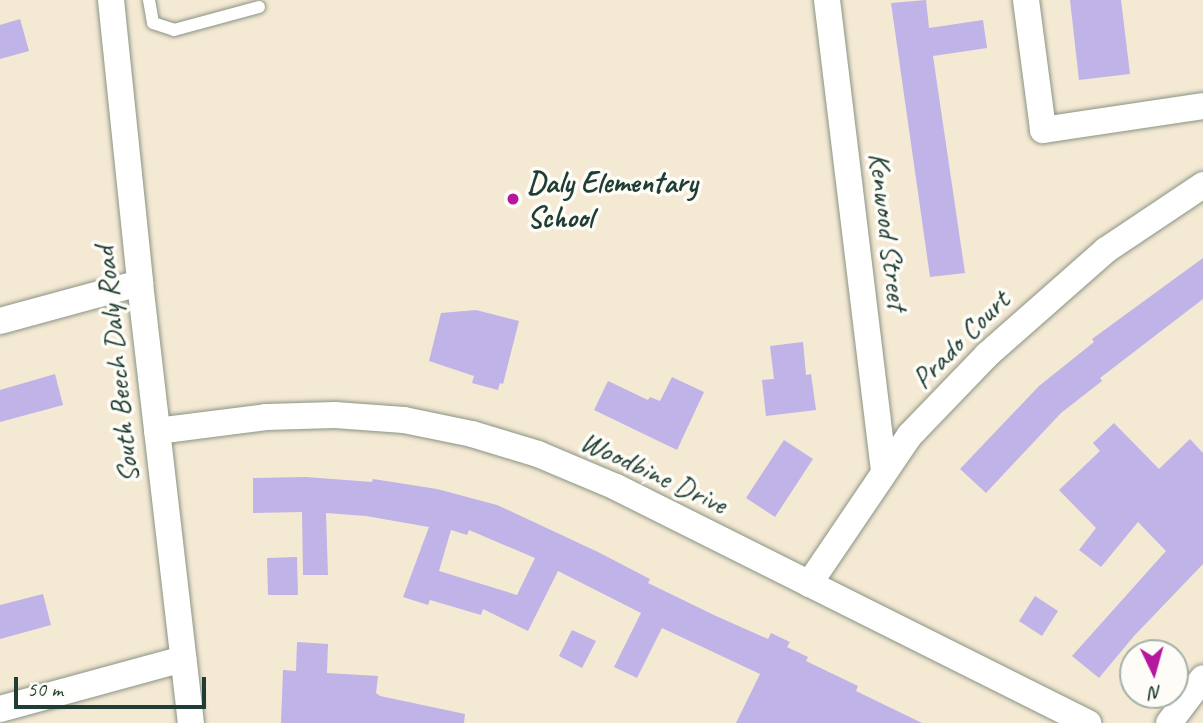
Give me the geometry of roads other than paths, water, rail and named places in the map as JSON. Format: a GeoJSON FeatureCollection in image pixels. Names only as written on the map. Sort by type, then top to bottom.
{"type":"FeatureCollection","features":[{"type":"Feature","properties":{"kind":"street","name":"South Beech Daly Road"},"geometry":{"type":"LineString","coordinates":[[111,0],[140,283],[191,723]]}},
{"type":"Feature","properties":{"kind":"street","name":"Kenwood Street"},"geometry":{"type":"LineString","coordinates":[[827,0],[884,471]]}},
{"type":"Feature","properties":{"kind":"street"},"geometry":{"type":"LineString","coordinates":[[1026,0],[1043,130],[1203,106]]}},
{"type":"Feature","properties":{"kind":"street","name":"Prado Court"},"geometry":{"type":"LineString","coordinates":[[809,584],[910,435],[1027,317],[1106,250],[1203,185]]}},
{"type":"Feature","properties":{"kind":"street"},"geometry":{"type":"LineString","coordinates":[[0,320],[140,283]]}},
{"type":"Feature","properties":{"kind":"street","name":"Woodbine Drive"},"geometry":{"type":"LineString","coordinates":[[157,431],[266,417],[335,415],[404,420],[472,434],[538,454],[617,487],[1088,723]]}},
{"type":"Feature","properties":{"kind":"street"},"geometry":{"type":"LineString","coordinates":[[0,709],[183,659]]}},
{"type":"Feature","properties":{"kind":"street"},"geometry":{"type":"LineString","coordinates":[[1169,723],[1203,678]]}},
{"type":"Feature","properties":{"kind":"lane"},"geometry":{"type":"LineString","coordinates":[[149,0],[153,23],[174,30],[259,7]]}},
{"type":"Feature","properties":{"kind":"place","name":"Daly Elementary School"},"geometry":{"type":"Point","coordinates":[513,199]}}]}
